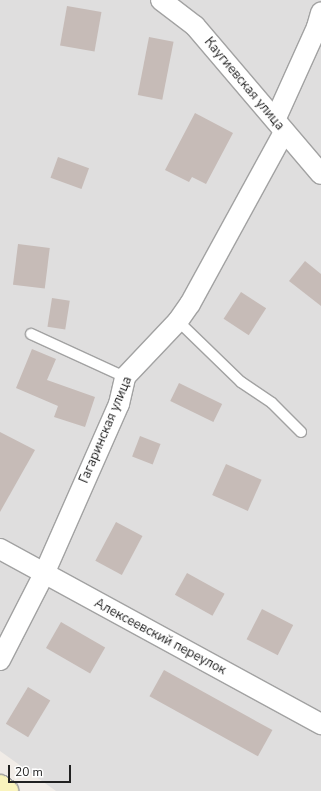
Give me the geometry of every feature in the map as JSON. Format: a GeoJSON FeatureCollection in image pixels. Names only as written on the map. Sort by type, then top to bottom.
{"type":"FeatureCollection","features":[{"type":"Feature","properties":{"kind":"main road"},"geometry":{"type":"LineString","coordinates":[[0,786],[7,791]]}},
{"type":"Feature","properties":{"kind":"street","name":"Каугиевская улица"},"geometry":{"type":"LineString","coordinates":[[162,0],[194,26],[321,174]]}},
{"type":"Feature","properties":{"kind":"street","name":"Гагаринская улица"},"geometry":{"type":"LineString","coordinates":[[0,660],[44,574],[119,404],[125,377],[178,321],[190,304],[280,125],[321,13]]}},
{"type":"Feature","properties":{"kind":"street","name":"Алексеевский переулок"},"geometry":{"type":"LineString","coordinates":[[0,549],[321,724]]}},
{"type":"Feature","properties":{"kind":"lane"},"geometry":{"type":"LineString","coordinates":[[178,321],[242,382],[272,403],[301,432]]}},
{"type":"Feature","properties":{"kind":"lane"},"geometry":{"type":"LineString","coordinates":[[31,334],[125,377]]}},
{"type":"Feature","properties":{"kind":"shaded area"},"geometry":{"type":"Polygon","coordinates":[[[0,0],[321,0],[321,791],[56,791],[0,751],[0,0]]]}},
{"type":"Feature","properties":{"kind":"building"},"geometry":{"type":"Polygon","coordinates":[[[67,6],[101,12],[95,51],[60,45],[67,6]]]}},
{"type":"Feature","properties":{"kind":"building"},"geometry":{"type":"Polygon","coordinates":[[[149,37],[174,42],[162,100],[138,95],[149,37]]]}},
{"type":"Feature","properties":{"kind":"building"},"geometry":{"type":"Polygon","coordinates":[[[195,113],[233,133],[206,184],[192,177],[189,182],[165,170],[195,113]]]}},
{"type":"Feature","properties":{"kind":"building"},"geometry":{"type":"Polygon","coordinates":[[[58,157],[89,168],[81,189],[50,178],[58,157]]]}},
{"type":"Feature","properties":{"kind":"building"},"geometry":{"type":"Polygon","coordinates":[[[18,244],[50,248],[45,289],[13,285],[18,244]]]}},
{"type":"Feature","properties":{"kind":"building"},"geometry":{"type":"Polygon","coordinates":[[[305,261],[321,274],[321,306],[289,281],[305,261]]]}},
{"type":"Feature","properties":{"kind":"building"},"geometry":{"type":"Polygon","coordinates":[[[241,292],[266,308],[249,335],[224,319],[241,292]]]}},
{"type":"Feature","properties":{"kind":"building"},"geometry":{"type":"Polygon","coordinates":[[[52,298],[70,301],[65,329],[47,327],[52,298]]]}},
{"type":"Feature","properties":{"kind":"building"},"geometry":{"type":"Polygon","coordinates":[[[32,349],[56,359],[47,380],[95,397],[85,427],[54,417],[58,406],[16,388],[32,349]]]}},
{"type":"Feature","properties":{"kind":"building"},"geometry":{"type":"Polygon","coordinates":[[[179,383],[222,404],[213,422],[170,401],[179,383]]]}},
{"type":"Feature","properties":{"kind":"building"},"geometry":{"type":"Polygon","coordinates":[[[0,432],[35,450],[0,512],[0,432]]]}},
{"type":"Feature","properties":{"kind":"building"},"geometry":{"type":"Polygon","coordinates":[[[140,436],[161,444],[153,464],[132,457],[140,436]]]}},
{"type":"Feature","properties":{"kind":"building"},"geometry":{"type":"Polygon","coordinates":[[[226,464],[262,480],[248,511],[212,495],[226,464]]]}},
{"type":"Feature","properties":{"kind":"building"},"geometry":{"type":"Polygon","coordinates":[[[116,522],[142,536],[122,575],[95,561],[116,522]]]}},
{"type":"Feature","properties":{"kind":"building"},"geometry":{"type":"Polygon","coordinates":[[[187,573],[225,594],[212,616],[175,595],[187,573]]]}},
{"type":"Feature","properties":{"kind":"building"},"geometry":{"type":"Polygon","coordinates":[[[262,609],[293,625],[278,655],[247,639],[262,609]]]}},
{"type":"Feature","properties":{"kind":"building"},"geometry":{"type":"Polygon","coordinates":[[[61,622],[105,648],[90,673],[46,648],[61,622]]]}},
{"type":"Feature","properties":{"kind":"building"},"geometry":{"type":"Polygon","coordinates":[[[164,670],[272,730],[258,756],[149,696],[164,670]]]}},
{"type":"Feature","properties":{"kind":"building"},"geometry":{"type":"Polygon","coordinates":[[[28,687],[50,700],[28,737],[6,724],[28,687]]]}}]}
